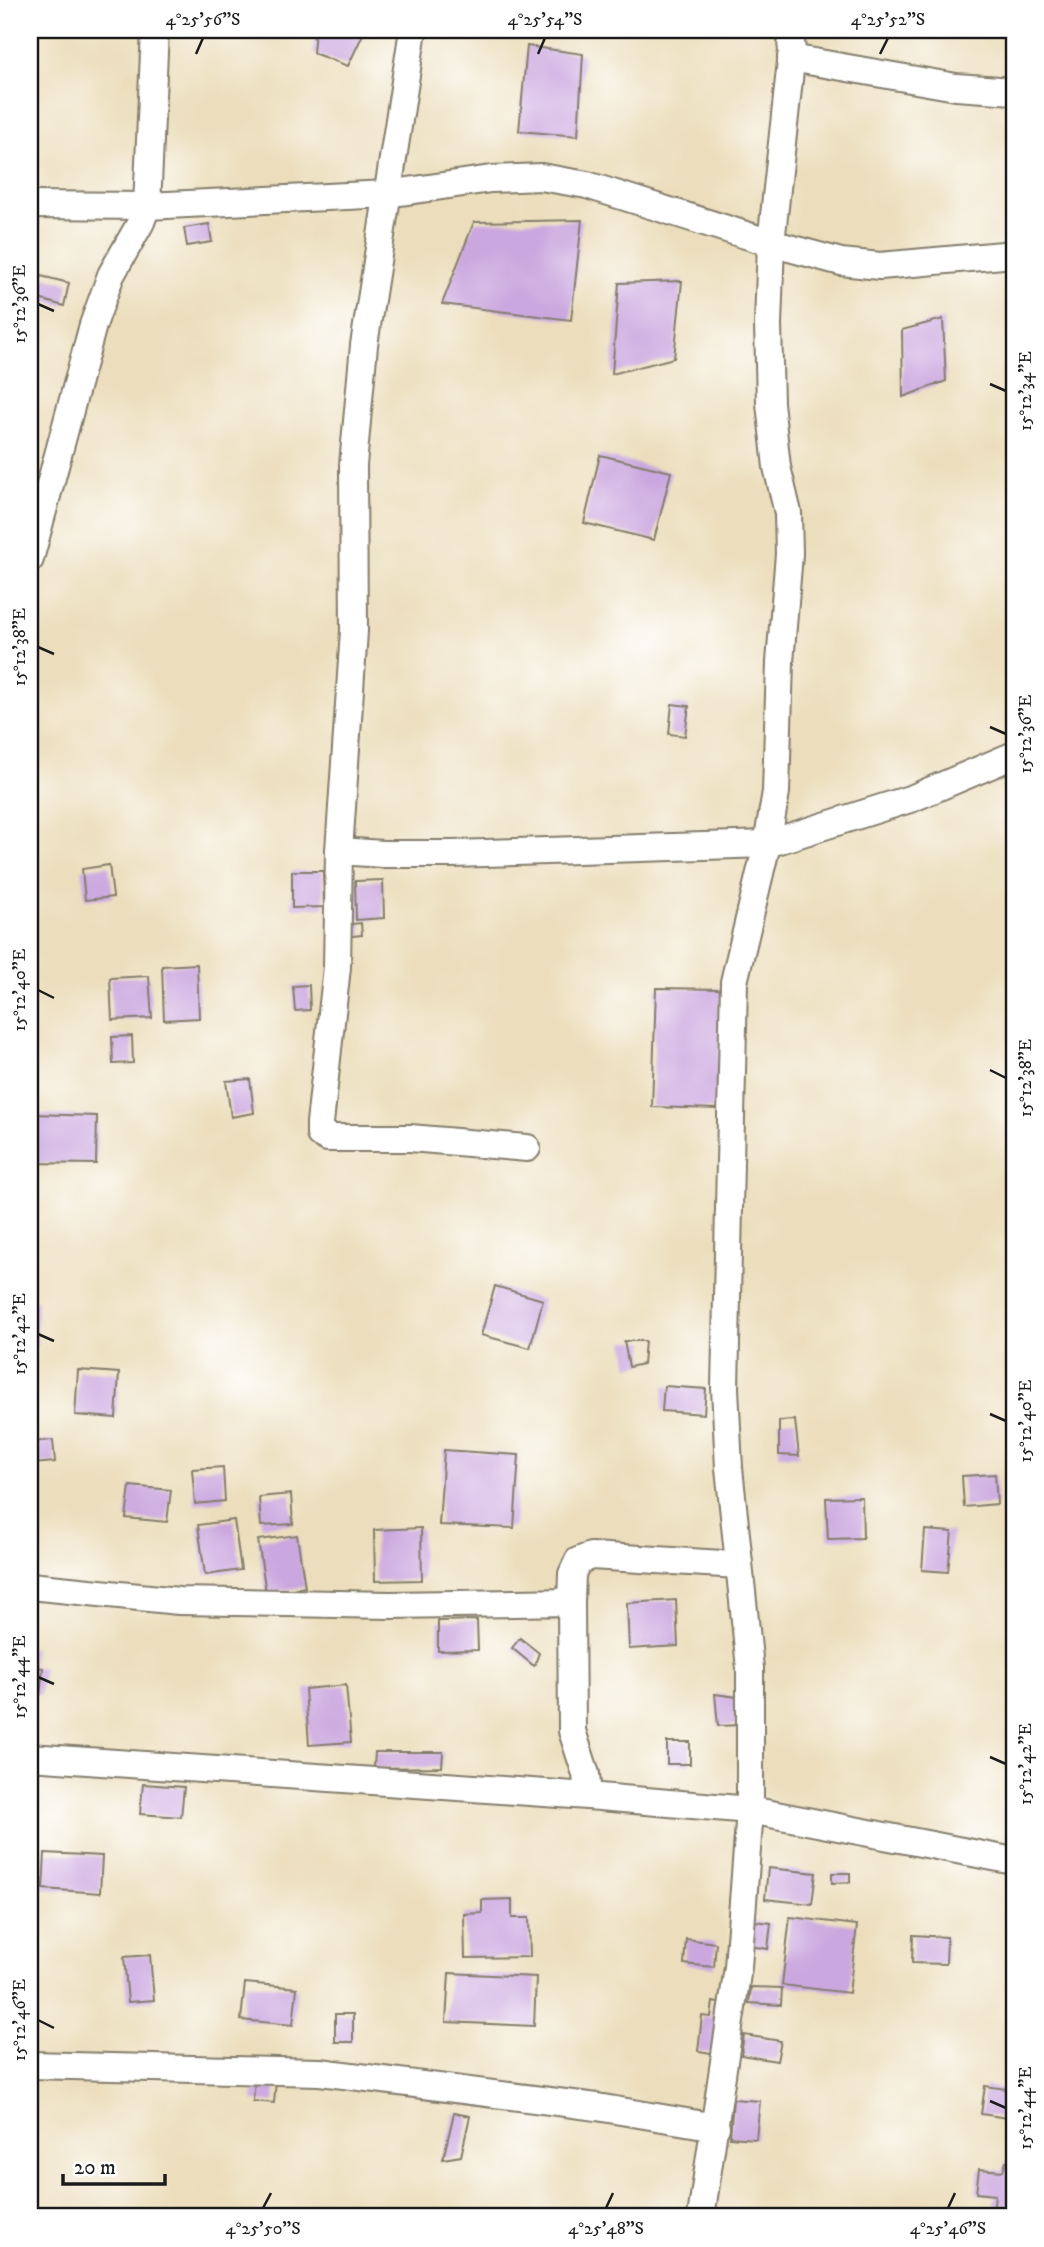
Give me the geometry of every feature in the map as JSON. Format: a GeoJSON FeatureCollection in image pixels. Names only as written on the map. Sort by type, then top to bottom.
{"type":"FeatureCollection","features":[{"type":"Feature","properties":{"kind":"street"},"geometry":{"type":"LineString","coordinates":[[30,559],[93,325],[111,275],[148,206],[155,30]]}},
{"type":"Feature","properties":{"kind":"street"},"geometry":{"type":"LineString","coordinates":[[413,30],[364,345],[353,465],[354,631],[339,851],[337,967],[320,1134],[327,1138],[410,1138],[527,1149]]}},
{"type":"Feature","properties":{"kind":"street"},"geometry":{"type":"LineString","coordinates":[[701,2217],[738,1967],[750,1810],[750,1668],[729,1468],[725,1388],[734,982],[767,844],[776,792],[780,662],[789,554],[788,513],[777,467],[770,403],[768,324],[771,243],[792,58],[790,30]]}},
{"type":"Feature","properties":{"kind":"street"},"geometry":{"type":"LineString","coordinates":[[792,58],[956,87],[1014,91]]}},
{"type":"Feature","properties":{"kind":"street"},"geometry":{"type":"LineString","coordinates":[[30,205],[148,206],[387,194],[491,179],[541,177],[587,185],[771,243],[841,262],[880,266],[1014,254]]}},
{"type":"Feature","properties":{"kind":"street"},"geometry":{"type":"LineString","coordinates":[[339,851],[452,854],[767,844],[913,798],[1014,755]]}},
{"type":"Feature","properties":{"kind":"street"},"geometry":{"type":"LineString","coordinates":[[588,1796],[586,1774],[572,1731],[571,1602],[572,1574],[578,1561],[591,1556],[739,1565]]}},
{"type":"Feature","properties":{"kind":"street"},"geometry":{"type":"LineString","coordinates":[[30,1586],[179,1601],[390,1605],[571,1602]]}},
{"type":"Feature","properties":{"kind":"street"},"geometry":{"type":"LineString","coordinates":[[30,1757],[750,1810],[1014,1861]]}},
{"type":"Feature","properties":{"kind":"street"},"geometry":{"type":"LineString","coordinates":[[30,2065],[320,2073],[597,2107],[716,2127]]}},
{"type":"Feature","properties":{"kind":"building"},"geometry":{"type":"Polygon","coordinates":[[[315,30],[365,30],[348,66],[313,53],[315,30]]]}},
{"type":"Feature","properties":{"kind":"building"},"geometry":{"type":"Polygon","coordinates":[[[527,46],[583,54],[578,136],[519,131],[527,46]]]}},
{"type":"Feature","properties":{"kind":"building"},"geometry":{"type":"Polygon","coordinates":[[[582,220],[571,320],[442,304],[474,222],[582,220]]]}},
{"type":"Feature","properties":{"kind":"building"},"geometry":{"type":"Polygon","coordinates":[[[209,224],[212,242],[187,246],[184,228],[209,224]]]}},
{"type":"Feature","properties":{"kind":"building"},"geometry":{"type":"Polygon","coordinates":[[[41,276],[69,283],[64,306],[35,298],[41,276]]]}},
{"type":"Feature","properties":{"kind":"building"},"geometry":{"type":"Polygon","coordinates":[[[682,281],[674,358],[612,374],[619,283],[682,281]]]}},
{"type":"Feature","properties":{"kind":"building"},"geometry":{"type":"Polygon","coordinates":[[[943,319],[946,381],[903,397],[902,330],[943,319]]]}},
{"type":"Feature","properties":{"kind":"building"},"geometry":{"type":"Polygon","coordinates":[[[600,455],[671,472],[654,540],[584,523],[600,455]]]}},
{"type":"Feature","properties":{"kind":"building"},"geometry":{"type":"Polygon","coordinates":[[[672,704],[689,706],[685,736],[669,734],[672,704]]]}},
{"type":"Feature","properties":{"kind":"building"},"geometry":{"type":"Polygon","coordinates":[[[109,865],[113,897],[85,900],[82,869],[109,865]]]}},
{"type":"Feature","properties":{"kind":"building"},"geometry":{"type":"Polygon","coordinates":[[[292,871],[323,871],[324,907],[292,908],[292,871]]]}},
{"type":"Feature","properties":{"kind":"building"},"geometry":{"type":"Polygon","coordinates":[[[383,880],[384,918],[356,920],[355,881],[383,880]]]}},
{"type":"Feature","properties":{"kind":"building"},"geometry":{"type":"Polygon","coordinates":[[[361,923],[362,935],[343,937],[342,925],[361,923]]]}},
{"type":"Feature","properties":{"kind":"building"},"geometry":{"type":"Polygon","coordinates":[[[197,964],[199,1018],[164,1020],[162,966],[197,964]]]}},
{"type":"Feature","properties":{"kind":"building"},"geometry":{"type":"Polygon","coordinates":[[[149,976],[152,1018],[112,1020],[110,978],[149,976]]]}},
{"type":"Feature","properties":{"kind":"building"},"geometry":{"type":"Polygon","coordinates":[[[309,985],[310,1010],[295,1011],[293,986],[309,985]]]}},
{"type":"Feature","properties":{"kind":"building"},"geometry":{"type":"Polygon","coordinates":[[[656,988],[722,989],[718,1109],[652,1107],[656,988]]]}},
{"type":"Feature","properties":{"kind":"building"},"geometry":{"type":"Polygon","coordinates":[[[132,1036],[133,1063],[113,1064],[112,1037],[132,1036]]]}},
{"type":"Feature","properties":{"kind":"building"},"geometry":{"type":"Polygon","coordinates":[[[250,1079],[254,1113],[231,1117],[226,1081],[250,1079]]]}},
{"type":"Feature","properties":{"kind":"building"},"geometry":{"type":"Polygon","coordinates":[[[33,1114],[97,1116],[96,1164],[31,1163],[33,1114]]]}},
{"type":"Feature","properties":{"kind":"building"},"geometry":{"type":"Polygon","coordinates":[[[495,1286],[543,1300],[530,1348],[481,1335],[495,1286]]]}},
{"type":"Feature","properties":{"kind":"building"},"geometry":{"type":"Polygon","coordinates":[[[37,1300],[37,1345],[30,1345],[30,1301],[37,1300]]]}},
{"type":"Feature","properties":{"kind":"building"},"geometry":{"type":"Polygon","coordinates":[[[624,1341],[645,1341],[643,1364],[629,1367],[624,1341]]]}},
{"type":"Feature","properties":{"kind":"building"},"geometry":{"type":"Polygon","coordinates":[[[78,1370],[119,1373],[116,1418],[75,1415],[78,1370]]]}},
{"type":"Feature","properties":{"kind":"building"},"geometry":{"type":"Polygon","coordinates":[[[664,1386],[706,1389],[704,1414],[662,1411],[664,1386]]]}},
{"type":"Feature","properties":{"kind":"building"},"geometry":{"type":"Polygon","coordinates":[[[795,1420],[799,1456],[779,1455],[779,1421],[795,1420]]]}},
{"type":"Feature","properties":{"kind":"building"},"geometry":{"type":"Polygon","coordinates":[[[53,1440],[55,1462],[33,1464],[30,1442],[53,1440]]]}},
{"type":"Feature","properties":{"kind":"building"},"geometry":{"type":"Polygon","coordinates":[[[444,1450],[519,1455],[514,1528],[439,1525],[444,1450]]]}},
{"type":"Feature","properties":{"kind":"building"},"geometry":{"type":"Polygon","coordinates":[[[223,1467],[225,1501],[195,1504],[192,1469],[223,1467]]]}},
{"type":"Feature","properties":{"kind":"building"},"geometry":{"type":"Polygon","coordinates":[[[995,1474],[997,1504],[964,1507],[962,1476],[995,1474]]]}},
{"type":"Feature","properties":{"kind":"building"},"geometry":{"type":"Polygon","coordinates":[[[130,1486],[171,1490],[167,1522],[126,1518],[130,1486]]]}},
{"type":"Feature","properties":{"kind":"building"},"geometry":{"type":"Polygon","coordinates":[[[291,1494],[293,1524],[261,1526],[259,1497],[291,1494]]]}},
{"type":"Feature","properties":{"kind":"building"},"geometry":{"type":"Polygon","coordinates":[[[862,1497],[863,1538],[828,1539],[826,1498],[862,1497]]]}},
{"type":"Feature","properties":{"kind":"building"},"geometry":{"type":"Polygon","coordinates":[[[234,1520],[241,1570],[205,1575],[198,1525],[234,1520]]]}},
{"type":"Feature","properties":{"kind":"building"},"geometry":{"type":"Polygon","coordinates":[[[421,1528],[422,1580],[375,1581],[374,1530],[421,1528]]]}},
{"type":"Feature","properties":{"kind":"building"},"geometry":{"type":"Polygon","coordinates":[[[925,1530],[952,1532],[948,1572],[922,1570],[925,1530]]]}},
{"type":"Feature","properties":{"kind":"building"},"geometry":{"type":"Polygon","coordinates":[[[297,1535],[305,1587],[266,1593],[258,1540],[297,1535]]]}},
{"type":"Feature","properties":{"kind":"building"},"geometry":{"type":"Polygon","coordinates":[[[676,1600],[678,1646],[629,1649],[627,1603],[676,1600]]]}},
{"type":"Feature","properties":{"kind":"building"},"geometry":{"type":"Polygon","coordinates":[[[477,1620],[478,1650],[438,1651],[438,1621],[477,1620]]]}},
{"type":"Feature","properties":{"kind":"building"},"geometry":{"type":"Polygon","coordinates":[[[520,1638],[539,1653],[534,1666],[512,1648],[520,1638]]]}},
{"type":"Feature","properties":{"kind":"building"},"geometry":{"type":"Polygon","coordinates":[[[30,1647],[34,1648],[32,1666],[43,1668],[40,1695],[30,1694],[30,1647]]]}},
{"type":"Feature","properties":{"kind":"building"},"geometry":{"type":"Polygon","coordinates":[[[346,1685],[351,1742],[309,1745],[305,1689],[346,1685]]]}},
{"type":"Feature","properties":{"kind":"building"},"geometry":{"type":"Polygon","coordinates":[[[715,1694],[737,1697],[740,1725],[718,1726],[715,1694]]]}},
{"type":"Feature","properties":{"kind":"building"},"geometry":{"type":"Polygon","coordinates":[[[667,1742],[690,1742],[690,1764],[667,1764],[667,1742]]]}},
{"type":"Feature","properties":{"kind":"building"},"geometry":{"type":"Polygon","coordinates":[[[375,1752],[443,1752],[442,1767],[374,1768],[375,1752]]]}},
{"type":"Feature","properties":{"kind":"building"},"geometry":{"type":"Polygon","coordinates":[[[143,1784],[184,1787],[181,1817],[140,1814],[143,1784]]]}},
{"type":"Feature","properties":{"kind":"building"},"geometry":{"type":"Polygon","coordinates":[[[45,1853],[102,1856],[100,1893],[43,1889],[45,1853]]]}},
{"type":"Feature","properties":{"kind":"building"},"geometry":{"type":"Polygon","coordinates":[[[768,1868],[816,1873],[812,1904],[765,1899],[768,1868]]]}},
{"type":"Feature","properties":{"kind":"building"},"geometry":{"type":"Polygon","coordinates":[[[832,1873],[850,1873],[850,1882],[832,1883],[832,1873]]]}},
{"type":"Feature","properties":{"kind":"building"},"geometry":{"type":"Polygon","coordinates":[[[512,1899],[512,1918],[529,1918],[530,1957],[465,1958],[464,1914],[482,1913],[482,1900],[512,1899]]]}},
{"type":"Feature","properties":{"kind":"building"},"geometry":{"type":"Polygon","coordinates":[[[790,1917],[857,1925],[849,1993],[782,1985],[790,1917]]]}},
{"type":"Feature","properties":{"kind":"building"},"geometry":{"type":"Polygon","coordinates":[[[753,1921],[771,1923],[768,1949],[750,1946],[753,1921]]]}},
{"type":"Feature","properties":{"kind":"building"},"geometry":{"type":"Polygon","coordinates":[[[913,1935],[947,1937],[946,1964],[912,1963],[913,1935]]]}},
{"type":"Feature","properties":{"kind":"building"},"geometry":{"type":"Polygon","coordinates":[[[686,1939],[716,1943],[714,1967],[684,1964],[686,1939]]]}},
{"type":"Feature","properties":{"kind":"building"},"geometry":{"type":"Polygon","coordinates":[[[150,1955],[154,2000],[128,2002],[124,1957],[150,1955]]]}},
{"type":"Feature","properties":{"kind":"building"},"geometry":{"type":"Polygon","coordinates":[[[449,1973],[536,1977],[534,2026],[446,2022],[449,1973]]]}},
{"type":"Feature","properties":{"kind":"building"},"geometry":{"type":"Polygon","coordinates":[[[245,1983],[297,1988],[293,2025],[241,2020],[245,1983]]]}},
{"type":"Feature","properties":{"kind":"building"},"geometry":{"type":"Polygon","coordinates":[[[751,1987],[782,1988],[781,2005],[749,2003],[751,1987]]]}},
{"type":"Feature","properties":{"kind":"building"},"geometry":{"type":"Polygon","coordinates":[[[713,2002],[724,2004],[718,2054],[698,2051],[702,2016],[711,2017],[713,2002]]]}},
{"type":"Feature","properties":{"kind":"building"},"geometry":{"type":"Polygon","coordinates":[[[335,2014],[353,2014],[353,2042],[335,2042],[335,2014]]]}},
{"type":"Feature","properties":{"kind":"building"},"geometry":{"type":"Polygon","coordinates":[[[744,2035],[781,2041],[777,2061],[741,2055],[744,2035]]]}},
{"type":"Feature","properties":{"kind":"building"},"geometry":{"type":"Polygon","coordinates":[[[255,2079],[276,2080],[274,2103],[253,2101],[255,2079]]]}},
{"type":"Feature","properties":{"kind":"building"},"geometry":{"type":"Polygon","coordinates":[[[985,2086],[1014,2090],[1014,2119],[981,2114],[985,2086]]]}},
{"type":"Feature","properties":{"kind":"building"},"geometry":{"type":"Polygon","coordinates":[[[733,2099],[760,2101],[756,2139],[730,2137],[733,2099]]]}},
{"type":"Feature","properties":{"kind":"building"},"geometry":{"type":"Polygon","coordinates":[[[454,2113],[470,2116],[461,2156],[443,2159],[454,2113]]]}},
{"type":"Feature","properties":{"kind":"building"},"geometry":{"type":"Polygon","coordinates":[[[1006,2161],[1014,2162],[1014,2216],[993,2214],[995,2195],[976,2193],[979,2169],[1003,2171],[1006,2161]]]}}]}
